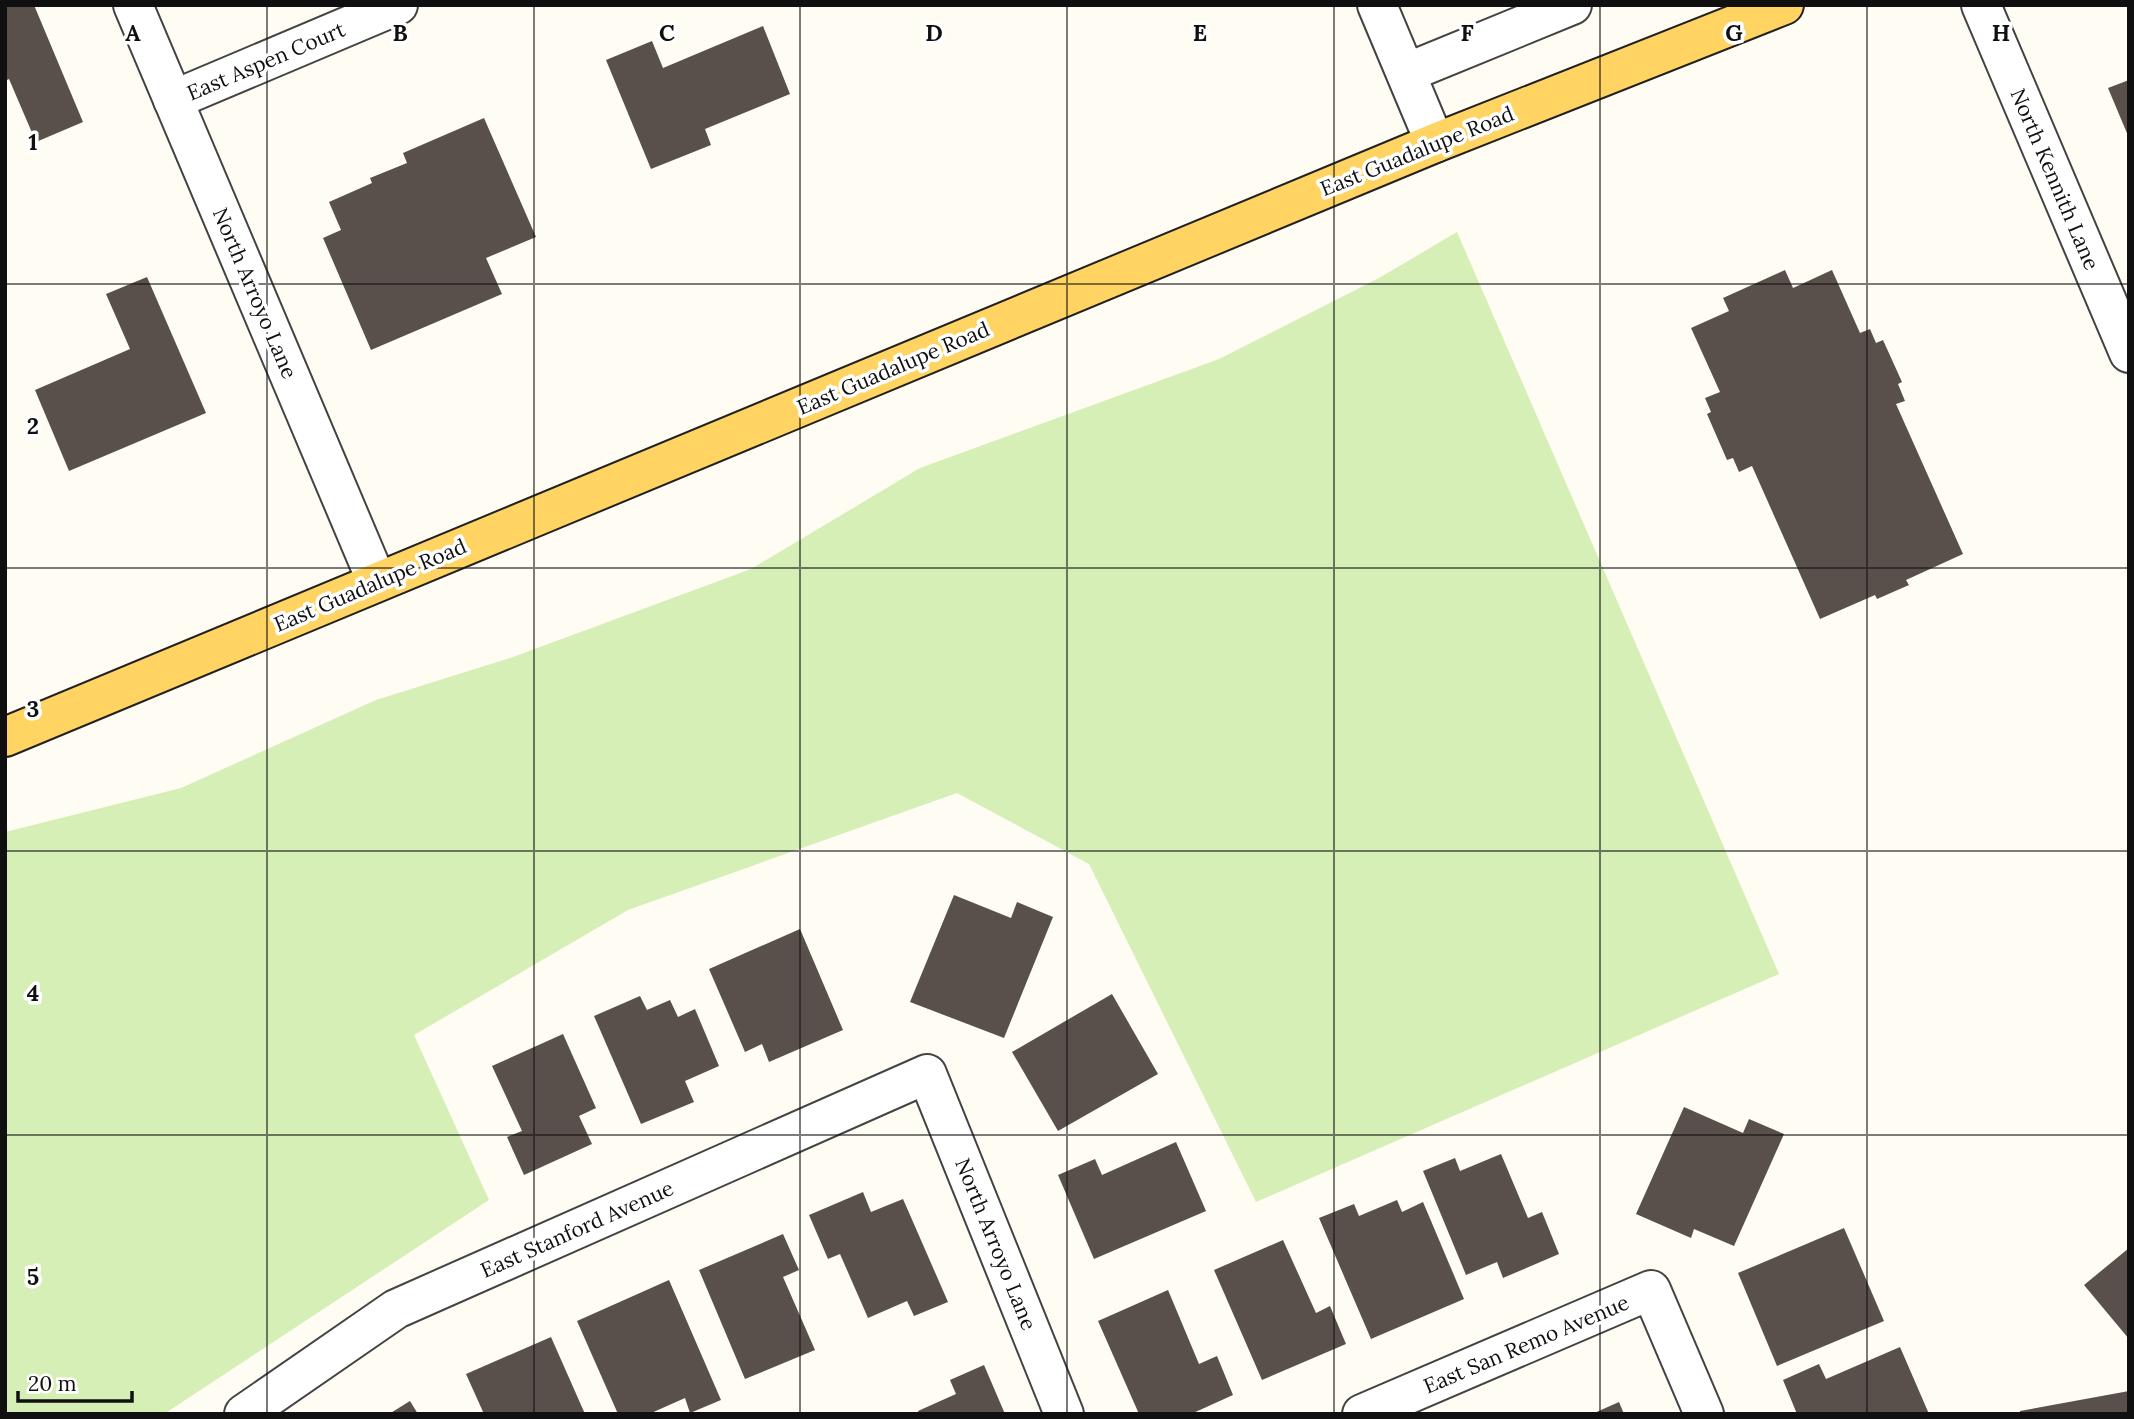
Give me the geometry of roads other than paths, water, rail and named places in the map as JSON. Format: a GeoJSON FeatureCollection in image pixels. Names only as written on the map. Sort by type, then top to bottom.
{"type":"FeatureCollection","features":[{"type":"Feature","properties":{"kind":"main road","name":"East Guadalupe Road"},"geometry":{"type":"LineString","coordinates":[[5,737],[1435,142],[1784,5]]}},
{"type":"Feature","properties":{"kind":"street","name":"North Arroyo Lane"},"geometry":{"type":"LineString","coordinates":[[133,5],[377,582]]}},
{"type":"Feature","properties":{"kind":"street","name":"East Aspen Court"},"geometry":{"type":"LineString","coordinates":[[173,100],[398,5]]}},
{"type":"Feature","properties":{"kind":"street"},"geometry":{"type":"LineString","coordinates":[[1377,5],[1435,142]]}},
{"type":"Feature","properties":{"kind":"street"},"geometry":{"type":"LineString","coordinates":[[1406,74],[1572,5]]}},
{"type":"Feature","properties":{"kind":"street","name":"North Kennith Lane"},"geometry":{"type":"LineString","coordinates":[[1981,5],[2116,291],[2129,353]]}},
{"type":"Feature","properties":{"kind":"street","name":"North Arroyo Lane"},"geometry":{"type":"LineString","coordinates":[[927,1074],[1065,1414]]}},
{"type":"Feature","properties":{"kind":"street","name":"East Stanford Avenue"},"geometry":{"type":"LineString","coordinates":[[244,1414],[396,1309],[927,1074]]}},
{"type":"Feature","properties":{"kind":"street","name":"East San Remo Avenue"},"geometry":{"type":"LineString","coordinates":[[1362,1414],[1651,1290],[1704,1414]]}}]}
